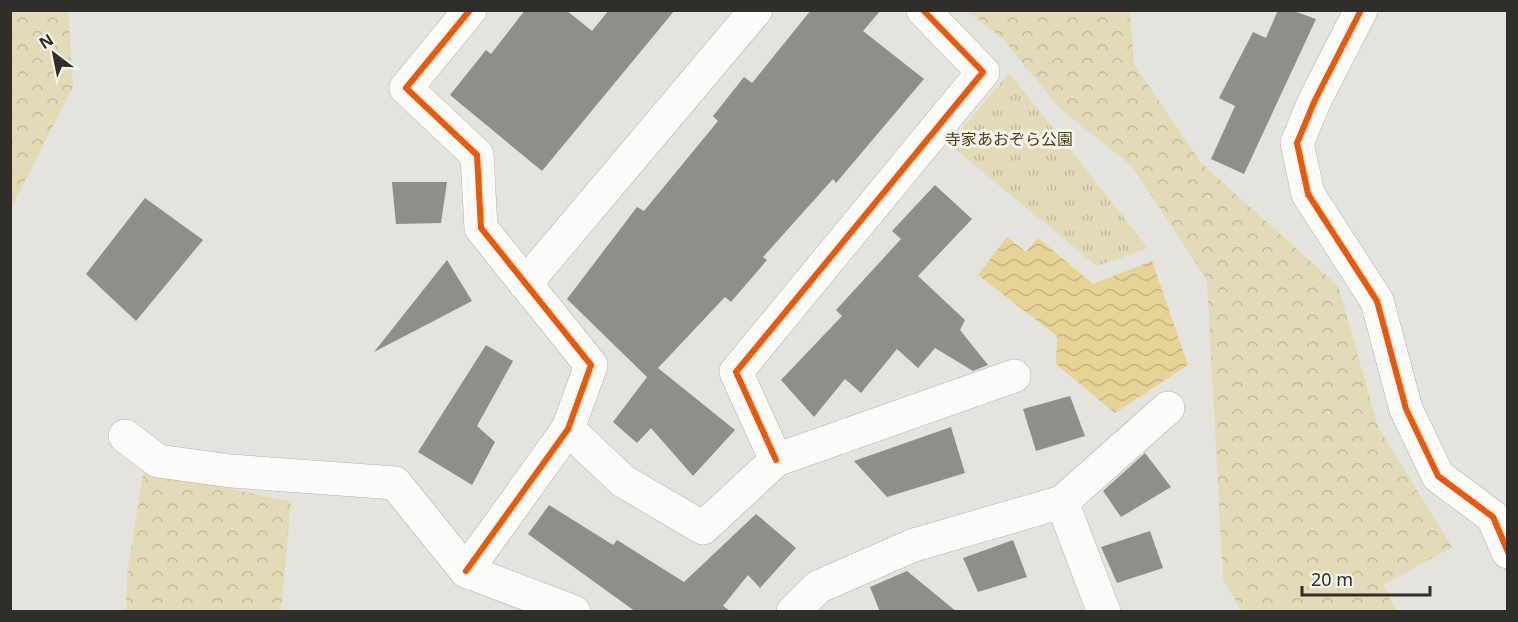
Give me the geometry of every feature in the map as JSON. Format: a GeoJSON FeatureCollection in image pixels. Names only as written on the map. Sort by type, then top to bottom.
{"type":"FeatureCollection","features":[{"type":"Feature","properties":{"kind":"street"},"geometry":{"type":"LineString","coordinates":[[466,571],[568,429],[591,365],[481,228],[477,155],[406,88],[470,10]]}},
{"type":"Feature","properties":{"kind":"street"},"geometry":{"type":"LineString","coordinates":[[525,284],[756,10]]}},
{"type":"Feature","properties":{"kind":"street"},"geometry":{"type":"LineString","coordinates":[[776,460],[736,372],[983,72],[923,10]]}},
{"type":"Feature","properties":{"kind":"street"},"geometry":{"type":"LineString","coordinates":[[1361,10],[1297,143],[1308,194],[1377,301],[1406,409],[1438,476],[1493,517],[1508,552]]}},
{"type":"Feature","properties":{"kind":"street"},"geometry":{"type":"LineString","coordinates":[[568,429],[623,481],[704,528],[776,460],[1014,376]]}},
{"type":"Feature","properties":{"kind":"street"},"geometry":{"type":"LineString","coordinates":[[793,612],[818,587],[914,545],[1062,502],[1168,408]]}},
{"type":"Feature","properties":{"kind":"street"},"geometry":{"type":"LineString","coordinates":[[125,436],[158,461],[231,471],[395,483],[466,571],[574,612]]}},
{"type":"Feature","properties":{"kind":"street"},"geometry":{"type":"LineString","coordinates":[[1062,502],[1104,612]]}},
{"type":"Feature","properties":{"kind":"green space"},"geometry":{"type":"Polygon","coordinates":[[[11,10],[68,11],[73,87],[11,208],[11,10]]]}},
{"type":"Feature","properties":{"kind":"green space"},"geometry":{"type":"Polygon","coordinates":[[[967,11],[1130,11],[1134,64],[1201,163],[1338,286],[1378,427],[1452,547],[1383,585],[1396,611],[1241,611],[1223,579],[1207,280],[1131,165],[1059,108],[1004,40],[967,11]]]}},
{"type":"Feature","properties":{"kind":"green space","name":"寺家あおぞら公園"},"geometry":{"type":"Polygon","coordinates":[[[1009,73],[1148,248],[1097,266],[949,144],[1009,73]]]}},
{"type":"Feature","properties":{"kind":"green space"},"geometry":{"type":"Polygon","coordinates":[[[144,469],[291,502],[281,611],[126,612],[127,575],[144,469]]]}},
{"type":"Feature","properties":{"kind":"water"},"geometry":{"type":"Polygon","coordinates":[[[1007,237],[1026,252],[1038,238],[1093,284],[1152,261],[1188,365],[1115,413],[1056,364],[1057,336],[978,275],[1007,237]]]}},
{"type":"Feature","properties":{"kind":"building"},"geometry":{"type":"Polygon","coordinates":[[[525,10],[566,10],[592,31],[609,10],[675,10],[542,171],[450,95],[486,50],[491,54],[525,10]]]}},
{"type":"Feature","properties":{"kind":"building"},"geometry":{"type":"Polygon","coordinates":[[[811,10],[881,10],[863,31],[924,79],[836,183],[833,179],[763,257],[767,260],[731,302],[725,297],[658,368],[735,430],[693,476],[651,428],[637,443],[613,422],[647,377],[567,299],[637,207],[644,211],[718,121],[713,116],[744,77],[752,83],[811,10]]]}},
{"type":"Feature","properties":{"kind":"building"},"geometry":{"type":"Polygon","coordinates":[[[1278,10],[1291,10],[1316,19],[1244,174],[1211,159],[1235,106],[1219,98],[1253,32],[1266,38],[1278,10]]]}},
{"type":"Feature","properties":{"kind":"building"},"geometry":{"type":"Polygon","coordinates":[[[392,182],[447,182],[441,223],[396,224],[392,182]]]}},
{"type":"Feature","properties":{"kind":"building"},"geometry":{"type":"Polygon","coordinates":[[[935,185],[972,219],[918,276],[965,320],[960,330],[988,365],[973,371],[935,348],[918,368],[897,349],[861,393],[845,379],[814,417],[781,380],[842,316],[836,310],[901,239],[892,231],[935,185]]]}},
{"type":"Feature","properties":{"kind":"building"},"geometry":{"type":"Polygon","coordinates":[[[145,198],[203,240],[136,321],[86,274],[145,198]]]}},
{"type":"Feature","properties":{"kind":"building"},"geometry":{"type":"Polygon","coordinates":[[[447,260],[472,301],[374,352],[447,260]]]}},
{"type":"Feature","properties":{"kind":"building"},"geometry":{"type":"Polygon","coordinates":[[[486,345],[513,361],[477,426],[495,442],[472,485],[418,452],[486,345]]]}},
{"type":"Feature","properties":{"kind":"building"},"geometry":{"type":"Polygon","coordinates":[[[1070,396],[1085,436],[1036,451],[1023,409],[1070,396]]]}},
{"type":"Feature","properties":{"kind":"building"},"geometry":{"type":"Polygon","coordinates":[[[951,427],[965,473],[887,497],[854,461],[951,427]]]}},
{"type":"Feature","properties":{"kind":"building"},"geometry":{"type":"Polygon","coordinates":[[[1145,453],[1171,487],[1121,517],[1103,491],[1145,453]]]}},
{"type":"Feature","properties":{"kind":"building"},"geometry":{"type":"Polygon","coordinates":[[[549,505],[613,545],[617,540],[684,582],[756,514],[796,548],[760,588],[748,575],[723,606],[732,612],[636,612],[528,534],[549,505]]]}},
{"type":"Feature","properties":{"kind":"building"},"geometry":{"type":"Polygon","coordinates":[[[1150,531],[1163,568],[1117,583],[1101,547],[1150,531]]]}},
{"type":"Feature","properties":{"kind":"building"},"geometry":{"type":"Polygon","coordinates":[[[1013,540],[1027,577],[978,592],[963,558],[1013,540]]]}},
{"type":"Feature","properties":{"kind":"building"},"geometry":{"type":"Polygon","coordinates":[[[907,571],[957,612],[880,612],[870,587],[907,571]]]}},
{"type":"Feature","properties":{"kind":"cycle path"},"geometry":{"type":"LineString","coordinates":[[466,571],[568,429],[591,365],[481,228],[477,155],[406,88],[470,10]]}},
{"type":"Feature","properties":{"kind":"cycle path"},"geometry":{"type":"LineString","coordinates":[[776,460],[736,372],[983,72],[923,10]]}},
{"type":"Feature","properties":{"kind":"cycle path"},"geometry":{"type":"LineString","coordinates":[[1361,10],[1315,100],[1297,143],[1308,194],[1377,301],[1406,409],[1438,476],[1493,517],[1508,552]]}}]}
